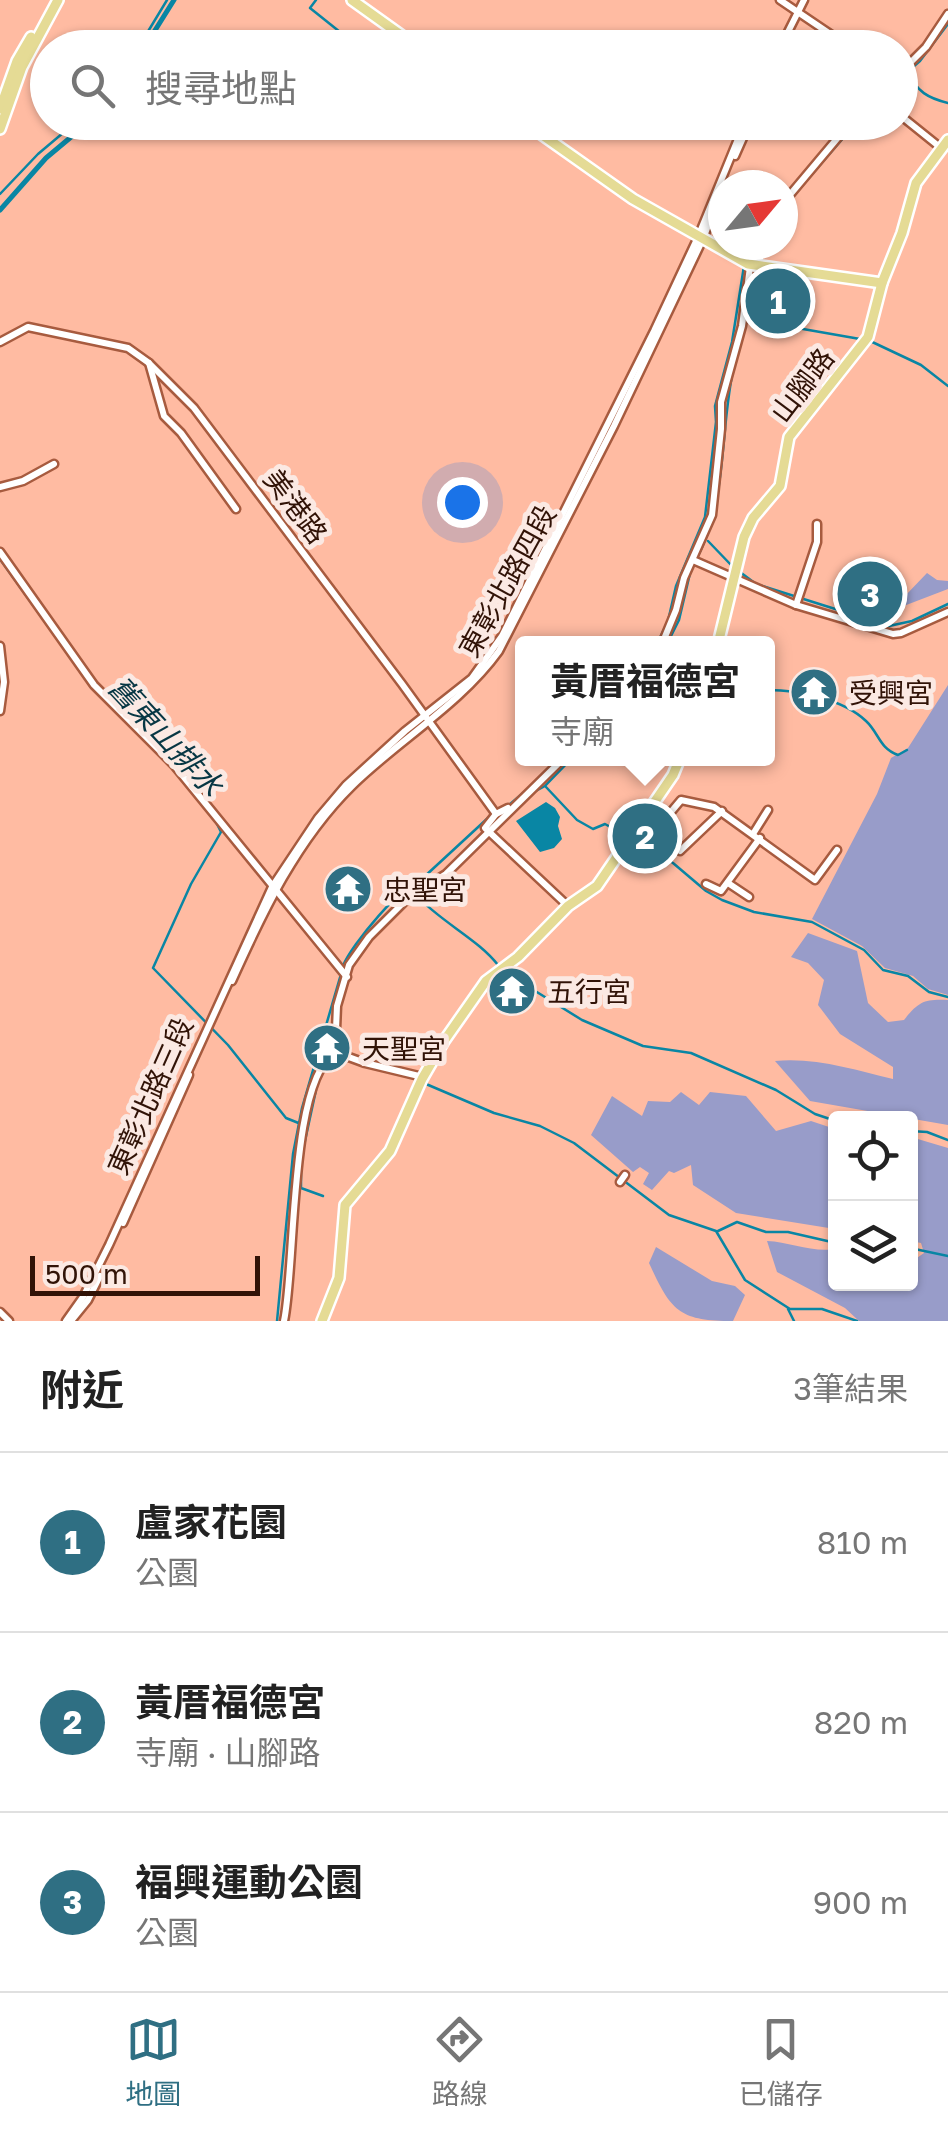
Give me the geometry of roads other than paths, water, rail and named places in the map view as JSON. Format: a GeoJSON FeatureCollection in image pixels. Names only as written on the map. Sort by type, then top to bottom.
{"type":"FeatureCollection","features":[{"type":"Feature","properties":{"kind":"main road"},"geometry":{"type":"LineString","coordinates":[[37,30],[56,0]]}},
{"type":"Feature","properties":{"kind":"main road"},"geometry":{"type":"LineString","coordinates":[[41,30],[56,0]]}},
{"type":"Feature","properties":{"kind":"main road"},"geometry":{"type":"LineString","coordinates":[[352,0],[394,30]]}},
{"type":"Feature","properties":{"kind":"main road"},"geometry":{"type":"LineString","coordinates":[[0,109],[17,61],[30,41]]}},
{"type":"Feature","properties":{"kind":"main road"},"geometry":{"type":"LineString","coordinates":[[0,130],[30,51]]}},
{"type":"Feature","properties":{"kind":"main road"},"geometry":{"type":"LineString","coordinates":[[550,140],[634,199],[753,265],[882,283]]}},
{"type":"Feature","properties":{"kind":"main road","name":"山腳路"},"geometry":{"type":"LineString","coordinates":[[720,636],[750,522],[780,486],[789,437],[867,339],[916,183],[944,144]]}},
{"type":"Feature","properties":{"kind":"main road"},"geometry":{"type":"LineString","coordinates":[[322,1321],[338,1278],[345,1206],[390,1151],[422,1080],[473,997],[568,906],[596,886],[677,766]]}},
{"type":"Feature","properties":{"kind":"street"},"geometry":{"type":"LineString","coordinates":[[780,0],[824,30]]}},
{"type":"Feature","properties":{"kind":"street"},"geometry":{"type":"LineString","coordinates":[[792,30],[806,0]]}},
{"type":"Feature","properties":{"kind":"street"},"geometry":{"type":"LineString","coordinates":[[918,55],[948,14]]}},
{"type":"Feature","properties":{"kind":"street"},"geometry":{"type":"LineString","coordinates":[[918,127],[944,144]]}},
{"type":"Feature","properties":{"kind":"street"},"geometry":{"type":"LineString","coordinates":[[700,238],[740,140]]}},
{"type":"Feature","properties":{"kind":"street"},"geometry":{"type":"LineString","coordinates":[[729,170],[740,140]]}},
{"type":"Feature","properties":{"kind":"street"},"geometry":{"type":"LineString","coordinates":[[798,185],[836,140]]}},
{"type":"Feature","properties":{"kind":"street"},"geometry":{"type":"LineString","coordinates":[[700,238],[708,220]]}},
{"type":"Feature","properties":{"kind":"street","name":"東彰北路四段"},"geometry":{"type":"LineString","coordinates":[[274,889],[337,795],[472,678],[488,659],[552,543],[700,238]]}},
{"type":"Feature","properties":{"kind":"street"},"geometry":{"type":"LineString","coordinates":[[665,636],[712,514],[722,428],[721,402],[742,326],[753,260]]}},
{"type":"Feature","properties":{"kind":"street","name":"美港路"},"geometry":{"type":"LineString","coordinates":[[0,342],[28,328],[39,329],[128,348],[149,363],[194,408],[495,813]]}},
{"type":"Feature","properties":{"kind":"street"},"geometry":{"type":"LineString","coordinates":[[149,363],[164,416],[181,433],[236,509]]}},
{"type":"Feature","properties":{"kind":"street"},"geometry":{"type":"LineString","coordinates":[[0,487],[23,481],[54,464]]}},
{"type":"Feature","properties":{"kind":"street"},"geometry":{"type":"LineString","coordinates":[[796,605],[817,542],[817,524]]}},
{"type":"Feature","properties":{"kind":"street"},"geometry":{"type":"LineString","coordinates":[[0,552],[94,685],[174,764],[347,977]]}},
{"type":"Feature","properties":{"kind":"street"},"geometry":{"type":"LineString","coordinates":[[693,560],[736,573],[796,605],[893,634],[902,634],[948,612]]}},
{"type":"Feature","properties":{"kind":"street"},"geometry":{"type":"LineString","coordinates":[[0,646],[4,682],[0,711]]}},
{"type":"Feature","properties":{"kind":"street"},"geometry":{"type":"LineString","coordinates":[[285,1319],[302,1139],[320,1067],[335,1052],[334,1024],[349,965],[369,938],[417,894],[446,874],[556,766]]}},
{"type":"Feature","properties":{"kind":"street"},"geometry":{"type":"LineString","coordinates":[[649,810],[665,819],[678,802],[688,799],[722,811],[816,880],[837,850]]}},
{"type":"Feature","properties":{"kind":"street"},"geometry":{"type":"LineString","coordinates":[[518,802],[495,813],[486,828],[568,906]]}},
{"type":"Feature","properties":{"kind":"street"},"geometry":{"type":"LineString","coordinates":[[706,884],[720,892],[728,883],[768,810]]}},
{"type":"Feature","properties":{"kind":"street"},"geometry":{"type":"LineString","coordinates":[[680,851],[722,811]]}},
{"type":"Feature","properties":{"kind":"street"},"geometry":{"type":"LineString","coordinates":[[728,883],[749,896]]}},
{"type":"Feature","properties":{"kind":"street","name":"東彰北路三段"},"geometry":{"type":"LineString","coordinates":[[69,1321],[104,1258],[274,889]]}},
{"type":"Feature","properties":{"kind":"street"},"geometry":{"type":"LineString","coordinates":[[335,1052],[422,1080]]}},
{"type":"Feature","properties":{"kind":"street"},"geometry":{"type":"LineString","coordinates":[[0,1312],[9,1321]]}},
{"type":"Feature","properties":{"kind":"waterway"},"geometry":{"type":"LineString","coordinates":[[149,30],[167,0]]}},
{"type":"Feature","properties":{"kind":"waterway"},"geometry":{"type":"LineString","coordinates":[[155,30],[174,0]]}},
{"type":"Feature","properties":{"kind":"waterway"},"geometry":{"type":"LineString","coordinates":[[316,0],[310,8],[338,30]]}},
{"type":"Feature","properties":{"kind":"waterway"},"geometry":{"type":"LineString","coordinates":[[918,63],[948,24]]}},
{"type":"Feature","properties":{"kind":"waterway"},"geometry":{"type":"LineString","coordinates":[[918,88],[948,103]]}},
{"type":"Feature","properties":{"kind":"waterway"},"geometry":{"type":"LineString","coordinates":[[0,194],[55,140]]}},
{"type":"Feature","properties":{"kind":"waterway"},"geometry":{"type":"LineString","coordinates":[[0,210],[68,140]]}},
{"type":"Feature","properties":{"kind":"waterway"},"geometry":{"type":"LineString","coordinates":[[798,191],[842,140]]}},
{"type":"Feature","properties":{"kind":"waterway"},"geometry":{"type":"LineString","coordinates":[[661,636],[676,586],[705,517],[715,406],[732,342],[744,266]]}},
{"type":"Feature","properties":{"kind":"waterway"},"geometry":{"type":"LineString","coordinates":[[746,320],[752,278]]}},
{"type":"Feature","properties":{"kind":"waterway"},"geometry":{"type":"LineString","coordinates":[[748,308],[803,329],[860,339]]}},
{"type":"Feature","properties":{"kind":"waterway"},"geometry":{"type":"LineString","coordinates":[[868,340],[921,365],[948,386]]}},
{"type":"Feature","properties":{"kind":"waterway"},"geometry":{"type":"LineString","coordinates":[[697,558],[719,486],[735,361]]}},
{"type":"Feature","properties":{"kind":"waterway"},"geometry":{"type":"LineString","coordinates":[[708,541],[733,567]]}},
{"type":"Feature","properties":{"kind":"waterway","name":"舊東山排水"},"geometry":{"type":"LineString","coordinates":[[0,559],[66,651]]}},
{"type":"Feature","properties":{"kind":"waterway"},"geometry":{"type":"LineString","coordinates":[[671,636],[679,620],[691,569]]}},
{"type":"Feature","properties":{"kind":"waterway"},"geometry":{"type":"LineString","coordinates":[[740,572],[756,584],[889,626],[912,621],[948,604]]}},
{"type":"Feature","properties":{"kind":"waterway"},"geometry":{"type":"LineString","coordinates":[[775,691],[806,694],[845,707],[866,721],[892,752],[898,755],[907,750]]}},
{"type":"Feature","properties":{"kind":"waterway"},"geometry":{"type":"LineString","coordinates":[[532,793],[564,766]]}},
{"type":"Feature","properties":{"kind":"waterway"},"geometry":{"type":"LineString","coordinates":[[546,787],[577,820],[593,829],[605,824],[628,837]]}},
{"type":"Feature","properties":{"kind":"waterway"},"geometry":{"type":"LineString","coordinates":[[509,805],[529,788]]}},
{"type":"Feature","properties":{"kind":"waterway"},"geometry":{"type":"LineString","coordinates":[[343,966],[391,902],[489,817]]}},
{"type":"Feature","properties":{"kind":"waterway","name":"舊東山排水"},"geometry":{"type":"LineString","coordinates":[[214,818],[221,832],[191,884],[153,968],[228,1045],[286,1118],[301,1124]]}},
{"type":"Feature","properties":{"kind":"waterway"},"geometry":{"type":"LineString","coordinates":[[635,840],[722,900],[754,912],[812,922],[864,950],[883,970],[908,976],[929,992],[948,997]]}},
{"type":"Feature","properties":{"kind":"waterway"},"geometry":{"type":"LineString","coordinates":[[417,896],[498,965]]}},
{"type":"Feature","properties":{"kind":"waterway"},"geometry":{"type":"LineString","coordinates":[[503,971],[582,1020],[643,1046],[691,1053],[776,1090],[828,1118]]}},
{"type":"Feature","properties":{"kind":"waterway"},"geometry":{"type":"LineString","coordinates":[[277,1321],[293,1154],[302,1108],[341,974]]}},
{"type":"Feature","properties":{"kind":"waterway"},"geometry":{"type":"LineString","coordinates":[[426,1084],[494,1113],[540,1126],[574,1143],[669,1215],[716,1231],[745,1280],[790,1309],[822,1309],[857,1321]]}},
{"type":"Feature","properties":{"kind":"waterway"},"geometry":{"type":"LineString","coordinates":[[303,1150],[316,1090]]}},
{"type":"Feature","properties":{"kind":"waterway"},"geometry":{"type":"LineString","coordinates":[[918,1131],[948,1140]]}},
{"type":"Feature","properties":{"kind":"waterway"},"geometry":{"type":"LineString","coordinates":[[301,1163],[301,1188],[323,1196]]}},
{"type":"Feature","properties":{"kind":"waterway"},"geometry":{"type":"LineString","coordinates":[[718,1231],[737,1222],[766,1232],[788,1232],[828,1241]]}},
{"type":"Feature","properties":{"kind":"waterway"},"geometry":{"type":"LineString","coordinates":[[918,1250],[948,1256]]}},
{"type":"Feature","properties":{"kind":"waterway"},"geometry":{"type":"LineString","coordinates":[[788,1309],[794,1321]]}},
{"type":"Feature","properties":{"kind":"place","name":"盧家花園"},"geometry":{"type":"Point","coordinates":[778,301]}},
{"type":"Feature","properties":{"kind":"place","name":"福興運動公園"},"geometry":{"type":"Point","coordinates":[870,594]}},
{"type":"Feature","properties":{"kind":"place","name":"受興宮"},"geometry":{"type":"Point","coordinates":[814,692]}},
{"type":"Feature","properties":{"kind":"place","name":"黃厝福德宮"},"geometry":{"type":"Point","coordinates":[645,836]}},
{"type":"Feature","properties":{"kind":"place","name":"忠聖宮"},"geometry":{"type":"Point","coordinates":[348,889]}},
{"type":"Feature","properties":{"kind":"place","name":"五行宮"},"geometry":{"type":"Point","coordinates":[512,991]}},
{"type":"Feature","properties":{"kind":"place","name":"天聖宮"},"geometry":{"type":"Point","coordinates":[327,1048]}}]}
